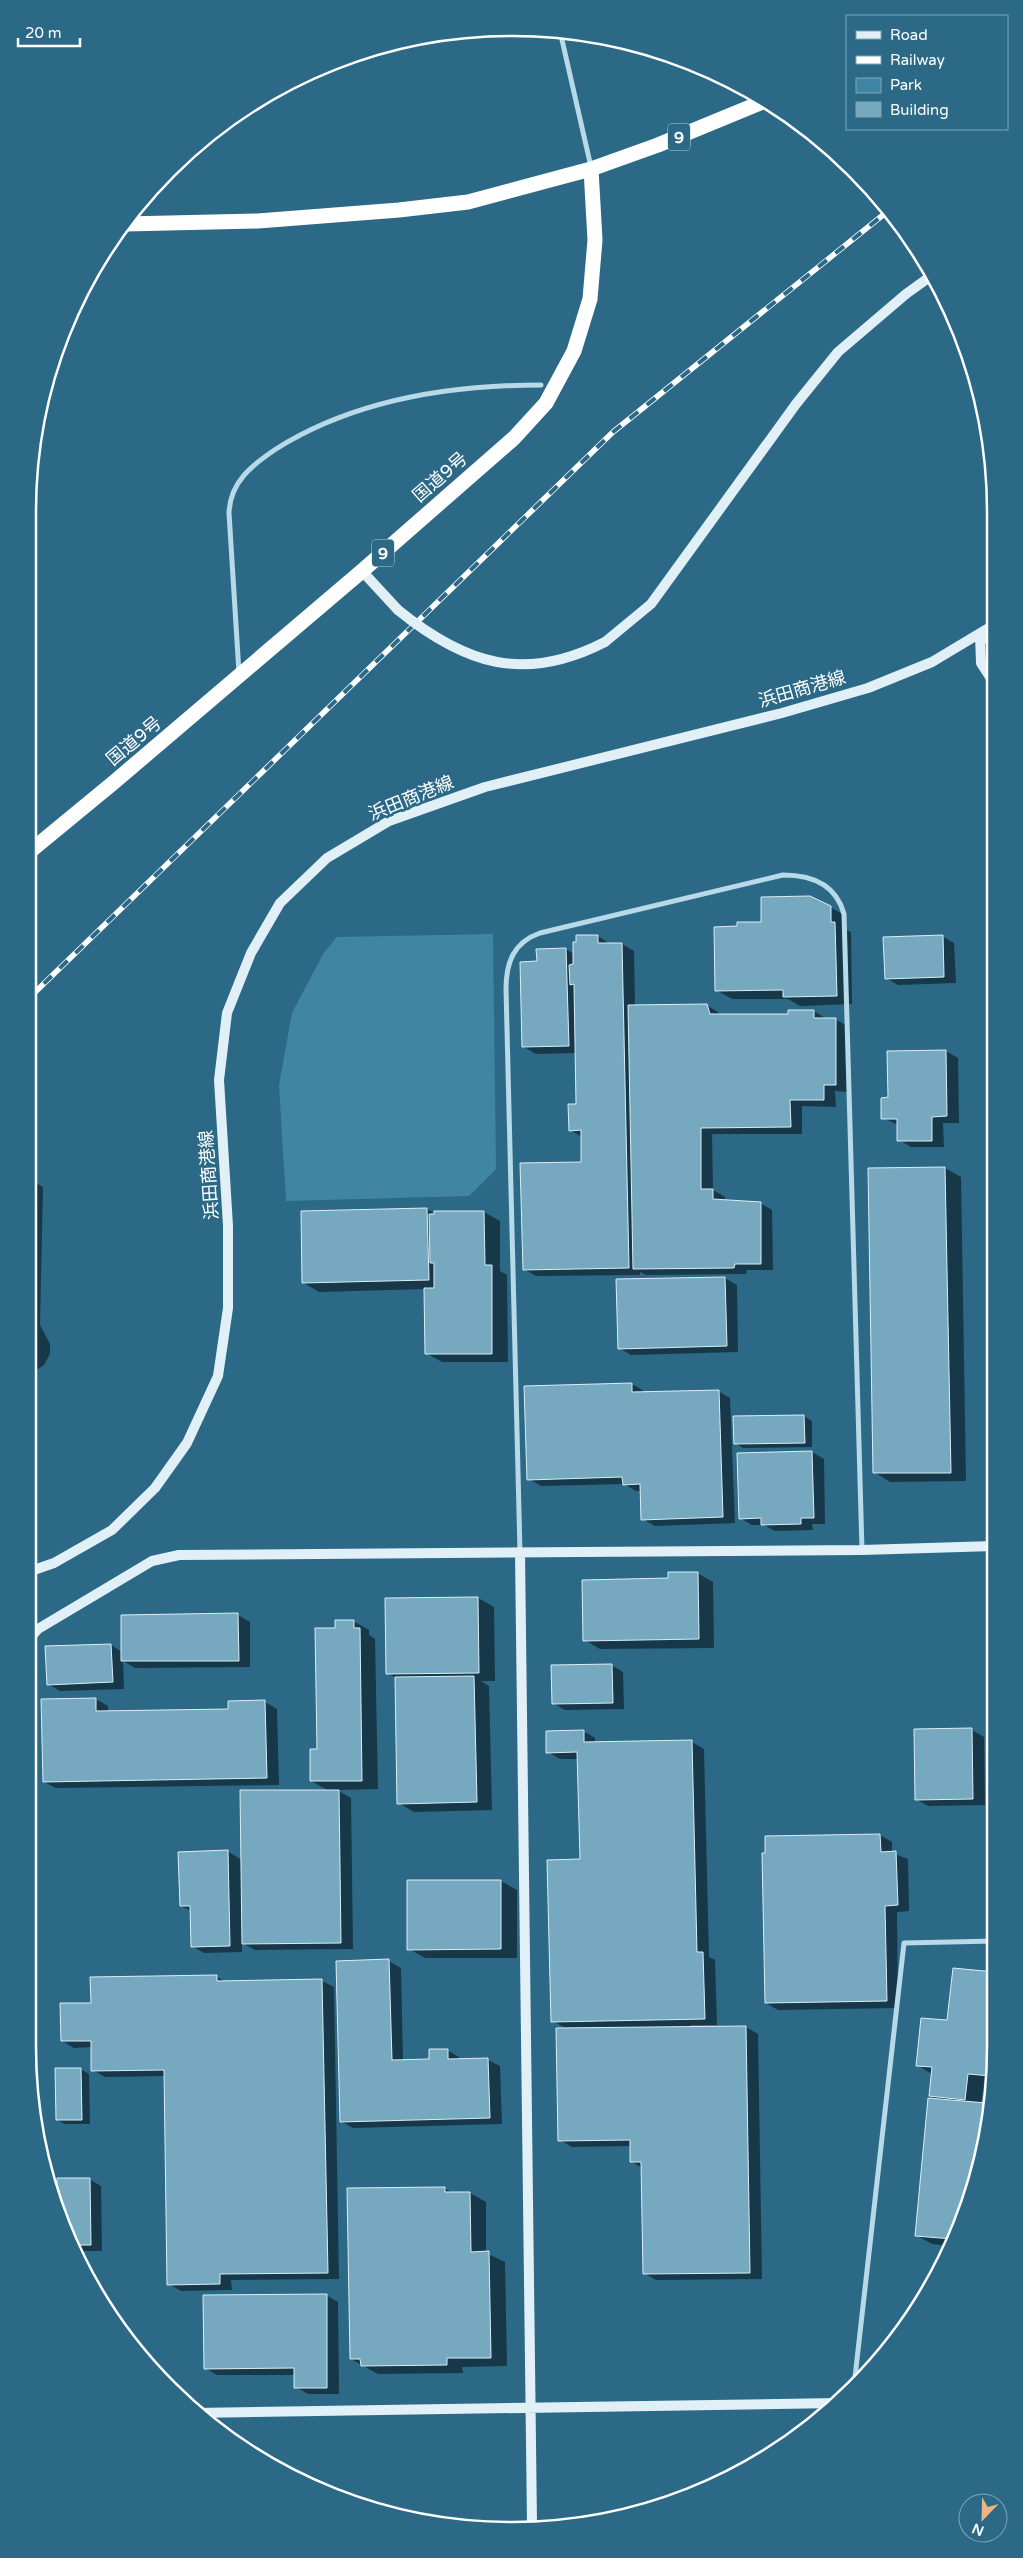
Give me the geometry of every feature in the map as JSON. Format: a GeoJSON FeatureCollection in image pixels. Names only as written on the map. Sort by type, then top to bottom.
{"type":"FeatureCollection","features":[{"type":"Feature","properties":{"kind":"highway","name":"9"},"geometry":{"type":"LineString","coordinates":[[591,168],[658,145],[757,104]]}},
{"type":"Feature","properties":{"kind":"highway"},"geometry":{"type":"LineString","coordinates":[[133,224],[258,221],[399,210],[468,202],[591,168]]}},
{"type":"Feature","properties":{"kind":"highway","name":"国道9号"},"geometry":{"type":"LineString","coordinates":[[36,847],[362,571],[514,438],[546,403],[574,351],[590,299],[595,240],[591,168]]}},
{"type":"Feature","properties":{"kind":"street"},"geometry":{"type":"LineString","coordinates":[[562,39],[591,168]]}},
{"type":"Feature","properties":{"kind":"street"},"geometry":{"type":"LineString","coordinates":[[362,571],[398,610],[423,629],[454,647],[505,665],[553,663],[571,658],[605,642],[651,604],[796,404],[838,352],[906,294],[926,280]]}},
{"type":"Feature","properties":{"kind":"street"},"geometry":{"type":"LineString","coordinates":[[239,676],[229,508],[232,493],[245,474],[261,459],[302,433],[322,424],[373,407],[423,396],[497,385],[540,385]]}},
{"type":"Feature","properties":{"kind":"street","name":"浜田商港線"},"geometry":{"type":"LineString","coordinates":[[36,1569],[54,1562],[112,1530],[155,1488],[187,1442],[218,1376],[228,1308],[228,1226],[218,1080],[227,1013],[251,953],[280,903],[327,858],[389,821],[485,787],[782,713],[868,688],[932,662],[987,630]]}},
{"type":"Feature","properties":{"kind":"street"},"geometry":{"type":"LineString","coordinates":[[987,638],[980,635],[981,663],[987,672]]}},
{"type":"Feature","properties":{"kind":"street"},"geometry":{"type":"LineString","coordinates":[[532,2521],[520,1552],[506,989],[506,971],[511,956],[527,938],[540,933],[782,874],[802,876],[823,883],[841,902],[844,914],[862,1550]]}},
{"type":"Feature","properties":{"kind":"street"},"geometry":{"type":"LineString","coordinates":[[36,1631],[152,1560],[170,1557],[862,1550],[987,1546]]}},
{"type":"Feature","properties":{"kind":"street"},"geometry":{"type":"LineString","coordinates":[[855,2375],[904,1943],[987,1942]]}},
{"type":"Feature","properties":{"kind":"street"},"geometry":{"type":"LineString","coordinates":[[209,2413],[826,2403]]}},
{"type":"Feature","properties":{"kind":"green space"},"geometry":{"type":"Polygon","coordinates":[[[493,934],[496,1169],[469,1196],[286,1201],[279,1085],[292,1013],[323,954],[337,937],[493,934]]]}},
{"type":"Feature","properties":{"kind":"building"},"geometry":{"type":"Polygon","coordinates":[[[810,896],[831,906],[831,922],[835,922],[837,996],[783,997],[783,990],[715,991],[714,927],[737,926],[737,922],[761,922],[761,897],[810,896]]]}},
{"type":"Feature","properties":{"kind":"building"},"geometry":{"type":"Polygon","coordinates":[[[576,935],[598,935],[598,943],[622,943],[629,1268],[523,1270],[520,1163],[581,1162],[581,1130],[569,1131],[568,1104],[576,1104],[574,984],[570,985],[569,965],[573,964],[573,942],[576,942],[576,935]]]}},
{"type":"Feature","properties":{"kind":"building"},"geometry":{"type":"Polygon","coordinates":[[[943,935],[944,977],[885,979],[883,937],[943,935]]]}},
{"type":"Feature","properties":{"kind":"building"},"geometry":{"type":"Polygon","coordinates":[[[566,948],[569,1046],[522,1047],[520,962],[537,961],[536,949],[566,948]]]}},
{"type":"Feature","properties":{"kind":"building"},"geometry":{"type":"Polygon","coordinates":[[[707,1004],[710,1014],[788,1014],[788,1010],[814,1010],[814,1018],[836,1018],[836,1085],[824,1085],[824,1100],[790,1100],[791,1127],[701,1128],[701,1189],[713,1189],[713,1199],[761,1202],[761,1264],[735,1264],[734,1268],[633,1269],[628,1005],[707,1004]]]}},
{"type":"Feature","properties":{"kind":"building"},"geometry":{"type":"Polygon","coordinates":[[[946,1050],[947,1116],[932,1117],[932,1141],[897,1141],[897,1119],[881,1119],[881,1098],[888,1097],[887,1051],[946,1050]]]}},
{"type":"Feature","properties":{"kind":"building"},"geometry":{"type":"Polygon","coordinates":[[[945,1167],[951,1473],[873,1473],[868,1168],[945,1167]]]}},
{"type":"Feature","properties":{"kind":"building"},"geometry":{"type":"Polygon","coordinates":[[[427,1208],[429,1280],[302,1283],[301,1211],[427,1208]]]}},
{"type":"Feature","properties":{"kind":"building"},"geometry":{"type":"Polygon","coordinates":[[[434,1211],[484,1211],[485,1265],[492,1265],[492,1354],[425,1354],[424,1288],[434,1288],[434,1263],[430,1263],[429,1214],[434,1214],[434,1211]]]}},
{"type":"Feature","properties":{"kind":"building"},"geometry":{"type":"Polygon","coordinates":[[[725,1277],[727,1346],[618,1349],[616,1279],[725,1277]]]}},
{"type":"Feature","properties":{"kind":"building"},"geometry":{"type":"Polygon","coordinates":[[[632,1383],[632,1392],[719,1390],[723,1517],[641,1520],[640,1484],[623,1485],[622,1477],[527,1480],[524,1386],[632,1383]]]}},
{"type":"Feature","properties":{"kind":"building"},"geometry":{"type":"Polygon","coordinates":[[[804,1415],[805,1443],[734,1444],[733,1416],[804,1415]]]}},
{"type":"Feature","properties":{"kind":"building"},"geometry":{"type":"Polygon","coordinates":[[[812,1451],[814,1518],[801,1518],[801,1524],[761,1525],[761,1518],[739,1519],[737,1453],[812,1451]]]}},
{"type":"Feature","properties":{"kind":"building"},"geometry":{"type":"Polygon","coordinates":[[[668,1572],[698,1572],[699,1639],[583,1641],[582,1580],[668,1578],[668,1572]]]}},
{"type":"Feature","properties":{"kind":"building"},"geometry":{"type":"Polygon","coordinates":[[[478,1597],[479,1673],[386,1674],[385,1598],[478,1597]]]}},
{"type":"Feature","properties":{"kind":"building"},"geometry":{"type":"Polygon","coordinates":[[[238,1613],[239,1661],[121,1661],[121,1615],[238,1613]]]}},
{"type":"Feature","properties":{"kind":"building"},"geometry":{"type":"Polygon","coordinates":[[[335,1620],[354,1620],[354,1628],[360,1628],[362,1781],[310,1781],[310,1749],[317,1749],[315,1628],[335,1628],[335,1620]]]}},
{"type":"Feature","properties":{"kind":"building"},"geometry":{"type":"Polygon","coordinates":[[[111,1644],[113,1682],[47,1685],[45,1646],[111,1644]]]}},
{"type":"Feature","properties":{"kind":"building"},"geometry":{"type":"Polygon","coordinates":[[[612,1664],[613,1703],[552,1704],[551,1665],[612,1664]]]}},
{"type":"Feature","properties":{"kind":"building"},"geometry":{"type":"Polygon","coordinates":[[[474,1676],[477,1802],[397,1804],[395,1677],[474,1676]]]}},
{"type":"Feature","properties":{"kind":"building"},"geometry":{"type":"Polygon","coordinates":[[[96,1698],[96,1711],[228,1709],[228,1701],[265,1700],[267,1778],[43,1782],[41,1699],[96,1698]]]}},
{"type":"Feature","properties":{"kind":"building"},"geometry":{"type":"Polygon","coordinates":[[[972,1728],[973,1799],[915,1800],[914,1729],[972,1728]]]}},
{"type":"Feature","properties":{"kind":"building"},"geometry":{"type":"Polygon","coordinates":[[[584,1730],[584,1742],[692,1740],[697,1952],[703,1952],[705,2019],[551,2022],[547,1860],[580,1859],[577,1752],[546,1753],[546,1731],[584,1730]]]}},
{"type":"Feature","properties":{"kind":"building"},"geometry":{"type":"Polygon","coordinates":[[[240,1790],[339,1790],[341,1943],[242,1944],[240,1790]]]}},
{"type":"Feature","properties":{"kind":"building"},"geometry":{"type":"Polygon","coordinates":[[[880,1834],[881,1852],[896,1851],[898,1905],[885,1906],[887,2001],[765,2003],[762,1853],[765,1853],[765,1836],[880,1834]]]}},
{"type":"Feature","properties":{"kind":"building"},"geometry":{"type":"Polygon","coordinates":[[[228,1850],[230,1946],[191,1947],[190,1906],[180,1906],[178,1852],[228,1850]]]}},
{"type":"Feature","properties":{"kind":"building"},"geometry":{"type":"Polygon","coordinates":[[[407,1880],[501,1880],[501,1949],[407,1950],[407,1880]]]}},
{"type":"Feature","properties":{"kind":"building"},"geometry":{"type":"Polygon","coordinates":[[[389,1959],[392,2060],[429,2059],[429,2049],[448,2049],[448,2059],[488,2058],[490,2118],[340,2122],[336,1961],[389,1959]]]}},
{"type":"Feature","properties":{"kind":"building"},"geometry":{"type":"Polygon","coordinates":[[[953,1968],[987,1971],[986,2076],[968,2074],[965,2100],[929,2096],[932,2067],[916,2066],[921,2018],[947,2020],[953,1968]]]}},
{"type":"Feature","properties":{"kind":"building"},"geometry":{"type":"Polygon","coordinates":[[[217,1975],[217,1981],[322,1979],[328,2273],[220,2274],[220,2284],[167,2285],[164,2070],[91,2071],[91,2041],[61,2041],[60,2003],[91,2003],[90,1977],[217,1975]]]}},
{"type":"Feature","properties":{"kind":"building"},"geometry":{"type":"Polygon","coordinates":[[[746,2026],[750,2273],[643,2274],[641,2162],[630,2162],[630,2140],[558,2141],[556,2028],[746,2026]]]}},
{"type":"Feature","properties":{"kind":"building"},"geometry":{"type":"Polygon","coordinates":[[[55,2068],[81,2068],[82,2120],[56,2120],[55,2068]]]}},
{"type":"Feature","properties":{"kind":"building"},"geometry":{"type":"Polygon","coordinates":[[[928,2098],[984,2103],[971,2170],[946,2238],[915,2236],[928,2098]]]}},
{"type":"Feature","properties":{"kind":"building"},"geometry":{"type":"Polygon","coordinates":[[[57,2178],[90,2178],[91,2245],[80,2245],[57,2186],[57,2178]]]}},
{"type":"Feature","properties":{"kind":"building"},"geometry":{"type":"Polygon","coordinates":[[[445,2187],[445,2192],[470,2192],[471,2252],[489,2251],[491,2358],[447,2358],[447,2365],[361,2366],[360,2359],[350,2359],[347,2188],[445,2187]]]}},
{"type":"Feature","properties":{"kind":"building"},"geometry":{"type":"Polygon","coordinates":[[[327,2294],[327,2388],[294,2388],[294,2368],[204,2369],[203,2295],[327,2294]]]}},
{"type":"Feature","properties":{"kind":"railway"},"geometry":{"type":"LineString","coordinates":[[36,991],[613,432],[883,215]]}}]}
